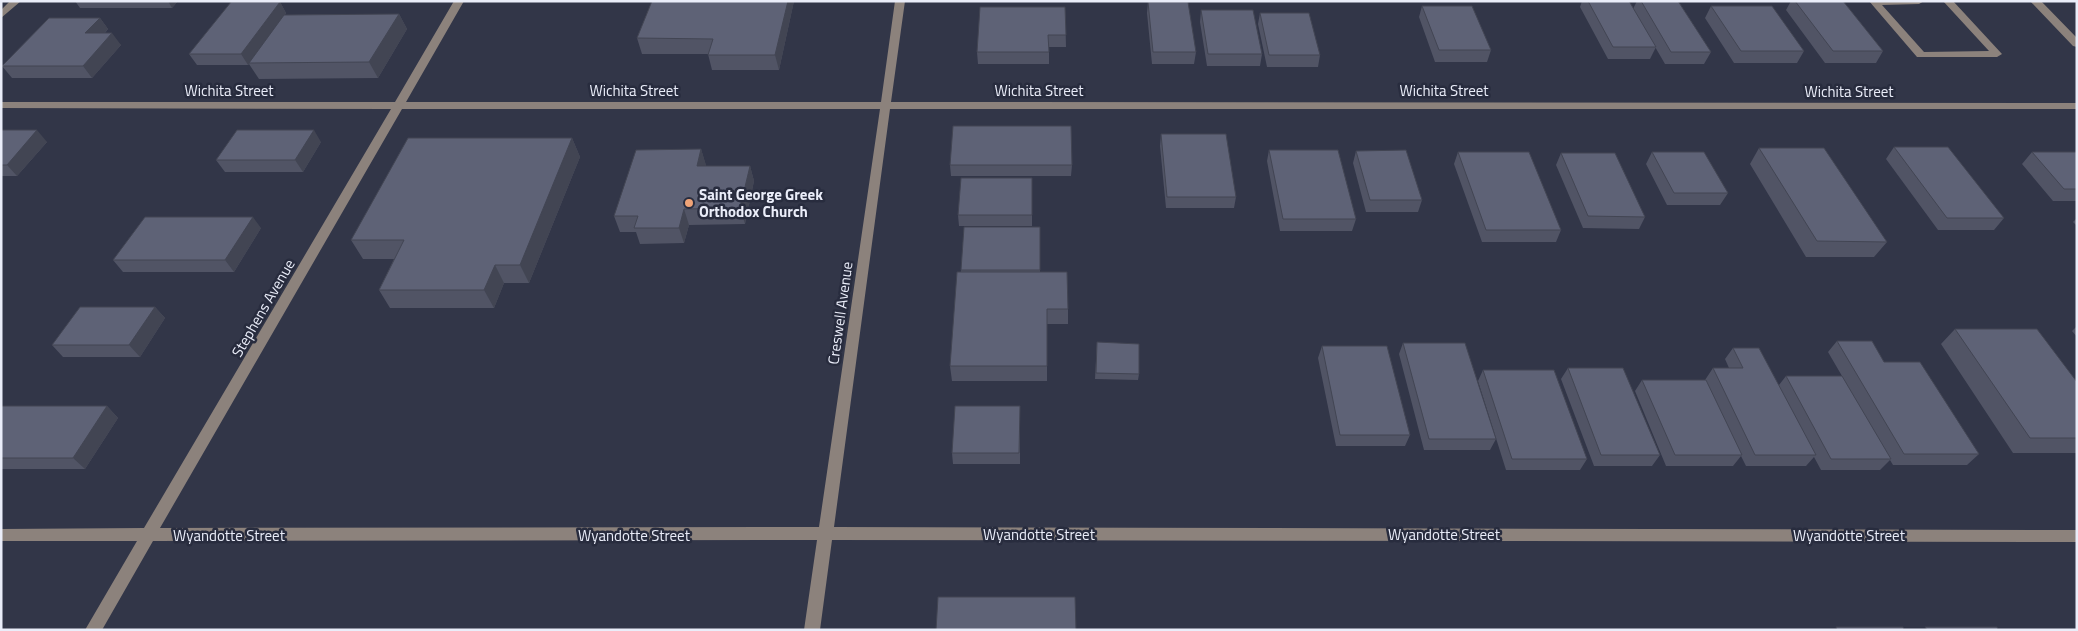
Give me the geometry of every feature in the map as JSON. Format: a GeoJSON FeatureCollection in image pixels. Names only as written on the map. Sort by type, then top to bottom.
{"type":"FeatureCollection","features":[{"type":"Feature","properties":{"kind":"street"},"geometry":{"type":"LineString","coordinates":[[1,15],[16,1]]}},
{"type":"Feature","properties":{"kind":"street","name":"Stephens Avenue"},"geometry":{"type":"LineString","coordinates":[[93,630],[400,106],[459,1]]}},
{"type":"Feature","properties":{"kind":"street","name":"Creswell Avenue"},"geometry":{"type":"LineString","coordinates":[[812,630],[900,1]]}},
{"type":"Feature","properties":{"kind":"street"},"geometry":{"type":"LineString","coordinates":[[1874,2],[1919,1]]}},
{"type":"Feature","properties":{"kind":"street"},"geometry":{"type":"LineString","coordinates":[[1874,2],[1921,55],[1997,54],[1948,1]]}},
{"type":"Feature","properties":{"kind":"street"},"geometry":{"type":"LineString","coordinates":[[2034,1],[2077,44]]}},
{"type":"Feature","properties":{"kind":"street","name":"Wichita Street"},"geometry":{"type":"LineString","coordinates":[[1,105],[2077,106]]}},
{"type":"Feature","properties":{"kind":"street","name":"Wyandotte Street"},"geometry":{"type":"LineString","coordinates":[[1,536],[1196,534],[2077,536]]}},
{"type":"Feature","properties":{"kind":"building"},"geometry":{"type":"Polygon","coordinates":[[[652,1],[788,1],[775,55],[708,55],[713,39],[637,38],[652,1]]]}},
{"type":"Feature","properties":{"kind":"building"},"geometry":{"type":"Polygon","coordinates":[[[1588,1],[1629,1],[1656,47],[1613,47],[1588,1]]]}},
{"type":"Feature","properties":{"kind":"building"},"geometry":{"type":"Polygon","coordinates":[[[1641,1],[1678,1],[1711,52],[1671,52],[1641,1]]]}},
{"type":"Feature","properties":{"kind":"building"},"geometry":{"type":"Polygon","coordinates":[[[1795,1],[1843,1],[1883,51],[1833,51],[1795,1]]]}},
{"type":"Feature","properties":{"kind":"building"},"geometry":{"type":"Polygon","coordinates":[[[231,2],[280,2],[241,54],[189,54],[231,2]]]}},
{"type":"Feature","properties":{"kind":"building"},"geometry":{"type":"Polygon","coordinates":[[[1148,2],[1188,2],[1196,52],[1153,52],[1148,2]]]}},
{"type":"Feature","properties":{"kind":"building"},"geometry":{"type":"Polygon","coordinates":[[[1422,6],[1472,6],[1491,50],[1439,50],[1422,6]]]}},
{"type":"Feature","properties":{"kind":"building"},"geometry":{"type":"Polygon","coordinates":[[[1711,6],[1772,6],[1804,51],[1741,51],[1711,6]]]}},
{"type":"Feature","properties":{"kind":"building"},"geometry":{"type":"Polygon","coordinates":[[[980,7],[1065,7],[1066,35],[1048,35],[1049,52],[977,52],[980,7]]]}},
{"type":"Feature","properties":{"kind":"building"},"geometry":{"type":"Polygon","coordinates":[[[1201,10],[1253,10],[1262,54],[1208,54],[1201,10]]]}},
{"type":"Feature","properties":{"kind":"building"},"geometry":{"type":"Polygon","coordinates":[[[1260,13],[1309,13],[1320,55],[1269,55],[1260,13]]]}},
{"type":"Feature","properties":{"kind":"building"},"geometry":{"type":"Polygon","coordinates":[[[399,14],[369,62],[249,63],[284,15],[399,14]]]}},
{"type":"Feature","properties":{"kind":"building"},"geometry":{"type":"Polygon","coordinates":[[[49,18],[100,18],[85,33],[112,33],[83,66],[2,66],[49,18]]]}},
{"type":"Feature","properties":{"kind":"building"},"geometry":{"type":"Polygon","coordinates":[[[953,126],[1071,126],[1072,165],[950,165],[953,126]]]}},
{"type":"Feature","properties":{"kind":"building"},"geometry":{"type":"Polygon","coordinates":[[[1,130],[37,130],[7,165],[1,165],[1,130]]]}},
{"type":"Feature","properties":{"kind":"building"},"geometry":{"type":"Polygon","coordinates":[[[237,130],[314,130],[295,160],[216,160],[237,130]]]}},
{"type":"Feature","properties":{"kind":"building"},"geometry":{"type":"Polygon","coordinates":[[[1161,134],[1226,134],[1236,197],[1167,197],[1161,134]]]}},
{"type":"Feature","properties":{"kind":"building"},"geometry":{"type":"Polygon","coordinates":[[[408,138],[572,138],[520,265],[495,265],[484,290],[379,290],[404,240],[351,240],[408,138]]]}},
{"type":"Feature","properties":{"kind":"building"},"geometry":{"type":"Polygon","coordinates":[[[1894,147],[1948,147],[2004,218],[1947,218],[1894,147]]]}},
{"type":"Feature","properties":{"kind":"building"},"geometry":{"type":"Polygon","coordinates":[[[1759,148],[1824,148],[1887,242],[1817,241],[1759,148]]]}},
{"type":"Feature","properties":{"kind":"building","name":"Saint George Greek Orthodox Church"},"geometry":{"type":"Polygon","coordinates":[[[701,149],[697,166],[750,166],[740,208],[684,209],[679,228],[634,228],[638,216],[614,216],[636,150],[701,149]]]}},
{"type":"Feature","properties":{"kind":"building"},"geometry":{"type":"Polygon","coordinates":[[[1269,150],[1338,150],[1356,219],[1283,219],[1269,150]]]}},
{"type":"Feature","properties":{"kind":"building"},"geometry":{"type":"Polygon","coordinates":[[[1406,150],[1422,200],[1370,200],[1356,151],[1406,150]]]}},
{"type":"Feature","properties":{"kind":"building"},"geometry":{"type":"Polygon","coordinates":[[[1458,152],[1529,152],[1561,230],[1486,230],[1458,152]]]}},
{"type":"Feature","properties":{"kind":"building"},"geometry":{"type":"Polygon","coordinates":[[[1652,152],[1704,152],[1728,193],[1674,193],[1652,152]]]}},
{"type":"Feature","properties":{"kind":"building"},"geometry":{"type":"Polygon","coordinates":[[[2032,152],[2077,152],[2077,189],[2064,189],[2032,152]]]}},
{"type":"Feature","properties":{"kind":"building"},"geometry":{"type":"Polygon","coordinates":[[[1561,153],[1615,153],[1645,217],[1588,216],[1561,153]]]}},
{"type":"Feature","properties":{"kind":"building"},"geometry":{"type":"Polygon","coordinates":[[[961,178],[1032,178],[1032,215],[958,215],[961,178]]]}},
{"type":"Feature","properties":{"kind":"building"},"geometry":{"type":"Polygon","coordinates":[[[145,217],[253,217],[225,260],[113,260],[145,217]]]}},
{"type":"Feature","properties":{"kind":"building"},"geometry":{"type":"Polygon","coordinates":[[[964,227],[1040,227],[1040,270],[961,270],[964,227]]]}},
{"type":"Feature","properties":{"kind":"building"},"geometry":{"type":"Polygon","coordinates":[[[957,272],[1067,272],[1068,309],[1047,309],[1047,366],[950,366],[957,272]]]}},
{"type":"Feature","properties":{"kind":"building"},"geometry":{"type":"Polygon","coordinates":[[[80,307],[155,307],[129,345],[52,345],[80,307]]]}},
{"type":"Feature","properties":{"kind":"building"},"geometry":{"type":"Polygon","coordinates":[[[1955,329],[2037,329],[2077,382],[2077,438],[2030,438],[1955,329]]]}},
{"type":"Feature","properties":{"kind":"building"},"geometry":{"type":"Polygon","coordinates":[[[1837,341],[1872,341],[1884,362],[1920,362],[1979,454],[1904,454],[1837,341]]]}},
{"type":"Feature","properties":{"kind":"building"},"geometry":{"type":"Polygon","coordinates":[[[1097,342],[1139,344],[1139,374],[1096,373],[1097,342]]]}},
{"type":"Feature","properties":{"kind":"building"},"geometry":{"type":"Polygon","coordinates":[[[1403,343],[1465,343],[1496,439],[1429,439],[1403,343]]]}},
{"type":"Feature","properties":{"kind":"building"},"geometry":{"type":"Polygon","coordinates":[[[1322,346],[1387,346],[1410,435],[1340,435],[1322,346]]]}},
{"type":"Feature","properties":{"kind":"building"},"geometry":{"type":"Polygon","coordinates":[[[1733,348],[1759,348],[1816,455],[1755,455],[1713,368],[1743,368],[1733,348]]]}},
{"type":"Feature","properties":{"kind":"building"},"geometry":{"type":"Polygon","coordinates":[[[1568,368],[1623,368],[1660,455],[1601,455],[1568,368]]]}},
{"type":"Feature","properties":{"kind":"building"},"geometry":{"type":"Polygon","coordinates":[[[1483,370],[1554,370],[1587,459],[1512,459],[1483,370]]]}},
{"type":"Feature","properties":{"kind":"building"},"geometry":{"type":"Polygon","coordinates":[[[1786,376],[1842,376],[1891,459],[1831,459],[1786,376]]]}},
{"type":"Feature","properties":{"kind":"building"},"geometry":{"type":"Polygon","coordinates":[[[1642,380],[1706,380],[1742,455],[1675,455],[1642,380]]]}},
{"type":"Feature","properties":{"kind":"building"},"geometry":{"type":"Polygon","coordinates":[[[1,406],[107,406],[73,458],[1,458],[1,406]]]}},
{"type":"Feature","properties":{"kind":"building"},"geometry":{"type":"Polygon","coordinates":[[[955,406],[1020,406],[1019,453],[952,453],[955,406]]]}},
{"type":"Feature","properties":{"kind":"building"},"geometry":{"type":"Polygon","coordinates":[[[938,597],[1075,597],[1076,630],[936,630],[938,597]]]}},
{"type":"Feature","properties":{"kind":"building"},"geometry":{"type":"Polygon","coordinates":[[[1836,627],[1903,627],[1904,630],[1837,630],[1836,627]]]}},
{"type":"Feature","properties":{"kind":"building"},"geometry":{"type":"Polygon","coordinates":[[[1925,627],[1997,627],[1998,630],[1927,630],[1925,627]]]}},
{"type":"Feature","properties":{"kind":"place","name":"Saint George Greek Orthodox Church"},"geometry":{"type":"Point","coordinates":[689,203]}}]}
